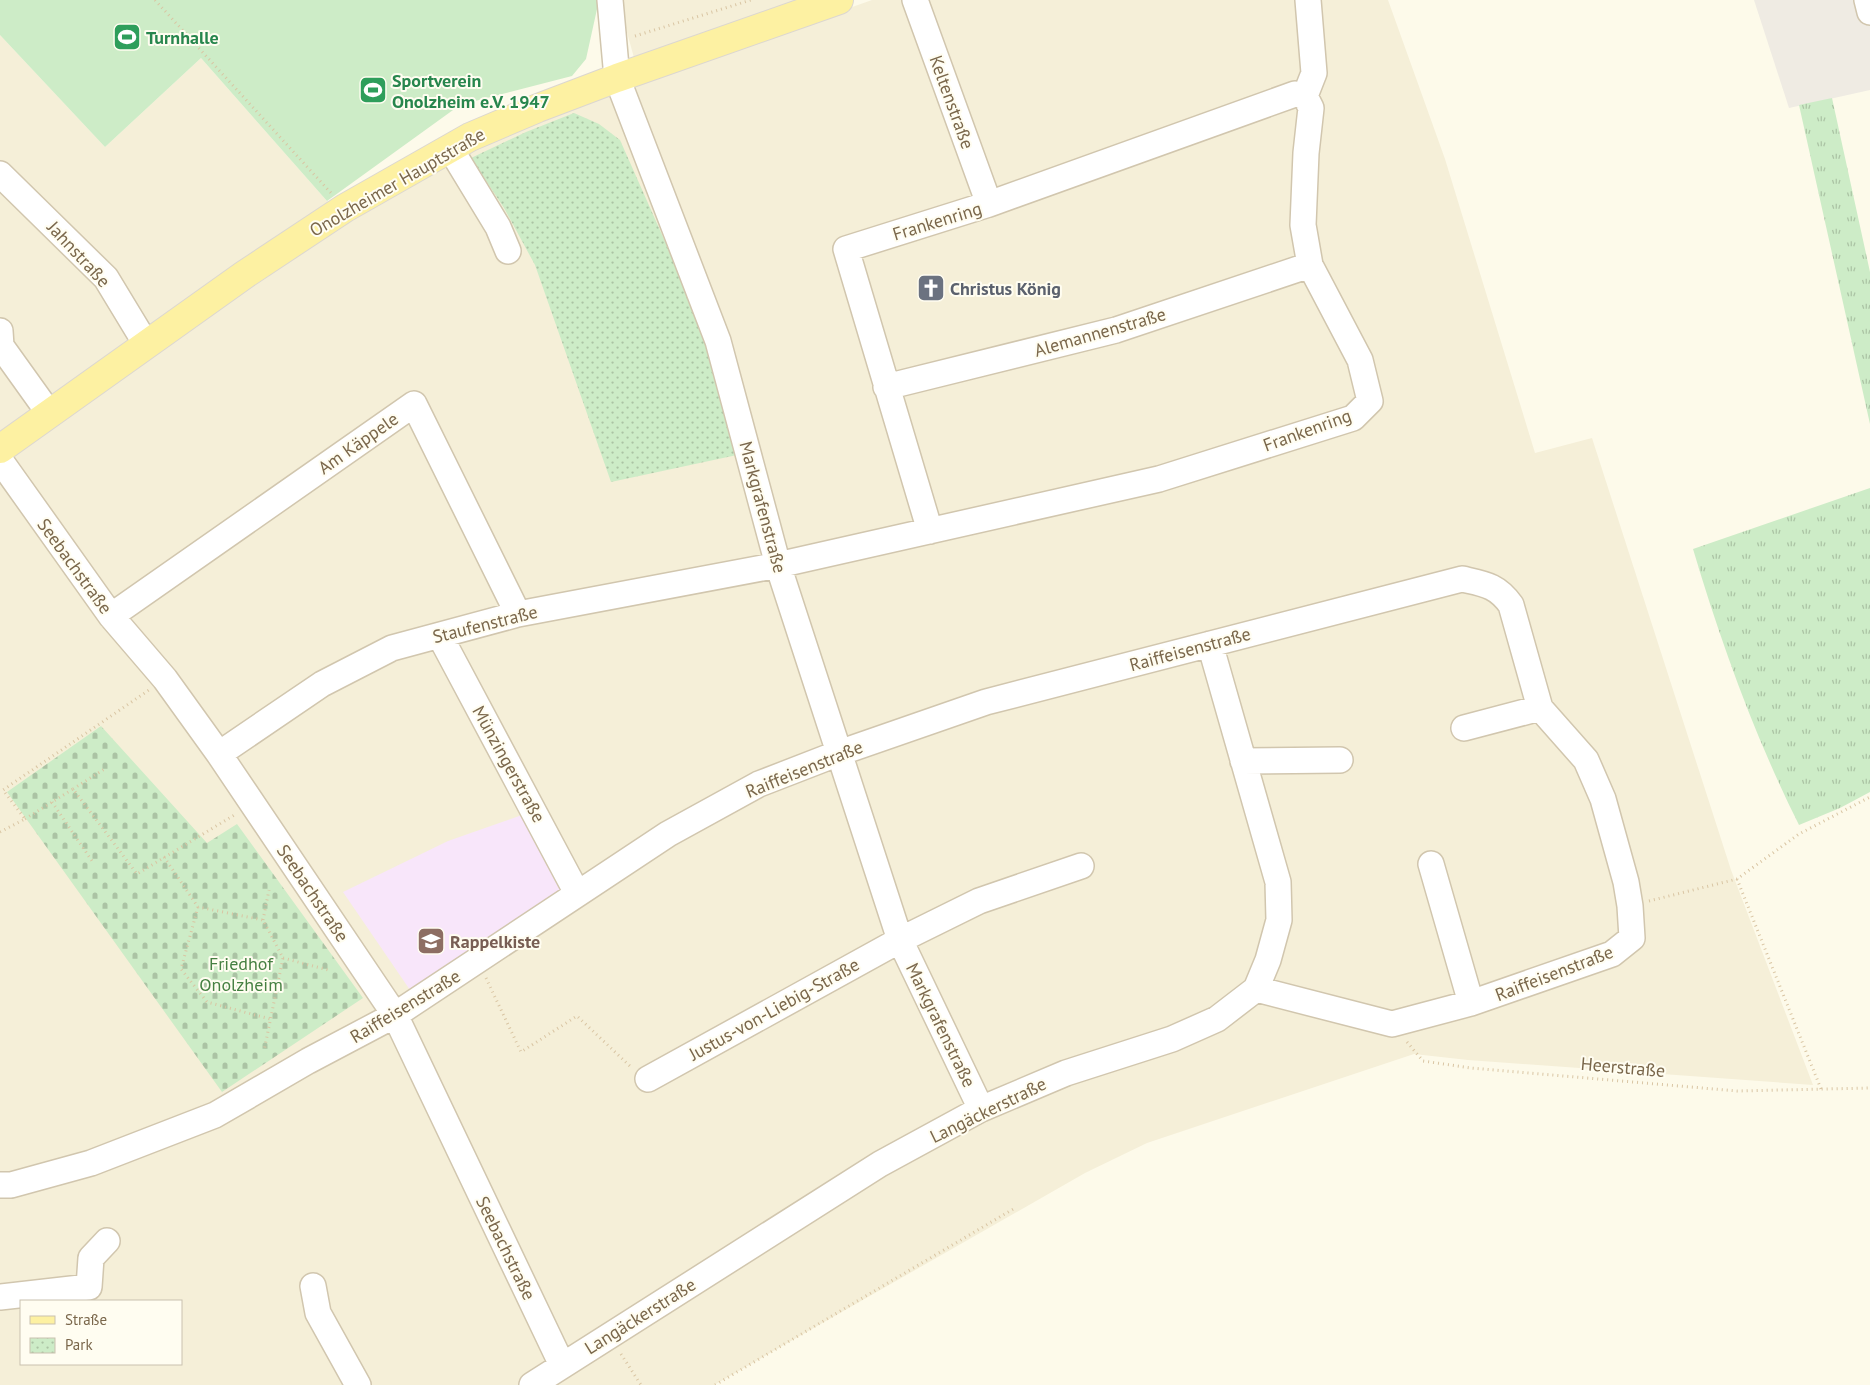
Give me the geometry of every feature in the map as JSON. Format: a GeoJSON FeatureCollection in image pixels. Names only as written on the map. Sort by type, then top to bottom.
{"type":"FeatureCollection","features":[{"type":"Feature","properties":{"kind":"main road","name":"Onolzheimer Hauptstraße"},"geometry":{"type":"LineString","coordinates":[[0,449],[244,275],[345,208],[450,148],[538,108],[617,78],[839,0]]}},
{"type":"Feature","properties":{"kind":"street","name":"Markgrafenstraße"},"geometry":{"type":"LineString","coordinates":[[610,0],[612,43],[617,78],[718,341],[778,566],[900,940],[981,1109]]}},
{"type":"Feature","properties":{"kind":"street","name":"Keltenstraße"},"geometry":{"type":"LineString","coordinates":[[915,0],[989,204]]}},
{"type":"Feature","properties":{"kind":"street"},"geometry":{"type":"LineString","coordinates":[[1305,96],[1314,73],[1308,0]]}},
{"type":"Feature","properties":{"kind":"street"},"geometry":{"type":"LineString","coordinates":[[1867,0],[1870,12]]}},
{"type":"Feature","properties":{"kind":"street","name":"Frankenring"},"geometry":{"type":"LineString","coordinates":[[778,566],[1159,479],[1353,418],[1370,401],[1360,360],[1310,265],[1303,225],[1306,153],[1311,108],[1305,96],[1294,94],[989,204],[846,249],[930,531]]}},
{"type":"Feature","properties":{"kind":"street"},"geometry":{"type":"LineString","coordinates":[[450,148],[498,227],[508,251]]}},
{"type":"Feature","properties":{"kind":"street","name":"Jahnstraße"},"geometry":{"type":"LineString","coordinates":[[0,174],[106,278],[146,344]]}},
{"type":"Feature","properties":{"kind":"street","name":"Alemannenstraße"},"geometry":{"type":"LineString","coordinates":[[886,387],[1116,330],[1310,265]]}},
{"type":"Feature","properties":{"kind":"street"},"geometry":{"type":"LineString","coordinates":[[0,331],[1,346],[49,413]]}},
{"type":"Feature","properties":{"kind":"street","name":"Am Käppele"},"geometry":{"type":"LineString","coordinates":[[111,616],[414,404],[518,614]]}},
{"type":"Feature","properties":{"kind":"street","name":"Seebachstraße"},"geometry":{"type":"LineString","coordinates":[[0,460],[111,616],[165,680],[219,754],[395,1015],[562,1365]]}},
{"type":"Feature","properties":{"kind":"street","name":"Staufenstraße"},"geometry":{"type":"LineString","coordinates":[[219,754],[322,684],[392,648],[518,614],[778,566]]}},
{"type":"Feature","properties":{"kind":"street","name":"Raiffeisenstraße"},"geometry":{"type":"LineString","coordinates":[[0,1185],[11,1185],[91,1163],[215,1115],[308,1061],[395,1015],[478,962],[577,893],[668,834],[759,784],[840,753],[986,702],[1210,644],[1462,579],[1486,584],[1502,592],[1511,605],[1540,708],[1586,760],[1602,799],[1630,906],[1632,938],[1612,954],[1471,1003],[1392,1024],[1256,989]]}},
{"type":"Feature","properties":{"kind":"street","name":"Münzingerstraße"},"geometry":{"type":"LineString","coordinates":[[440,636],[577,893]]}},
{"type":"Feature","properties":{"kind":"street","name":"Langäckerstraße"},"geometry":{"type":"LineString","coordinates":[[532,1385],[880,1164],[981,1109],[1066,1073],[1172,1039],[1217,1019],[1256,989],[1268,960],[1279,920],[1278,882],[1210,644]]}},
{"type":"Feature","properties":{"kind":"street"},"geometry":{"type":"LineString","coordinates":[[1464,728],[1540,708]]}},
{"type":"Feature","properties":{"kind":"street"},"geometry":{"type":"LineString","coordinates":[[1243,761],[1340,760]]}},
{"type":"Feature","properties":{"kind":"street"},"geometry":{"type":"LineString","coordinates":[[1431,864],[1471,1003]]}},
{"type":"Feature","properties":{"kind":"street"},"geometry":{"type":"LineString","coordinates":[[900,940],[979,901],[1082,866]]}},
{"type":"Feature","properties":{"kind":"street","name":"Justus-von-Liebig-Straße"},"geometry":{"type":"LineString","coordinates":[[648,1079],[900,940]]}},
{"type":"Feature","properties":{"kind":"street"},"geometry":{"type":"LineString","coordinates":[[0,1297],[89,1287],[91,1258],[107,1241]]}},
{"type":"Feature","properties":{"kind":"street"},"geometry":{"type":"LineString","coordinates":[[313,1286],[318,1313],[358,1385]]}},
{"type":"Feature","properties":{"kind":"path"},"geometry":{"type":"LineString","coordinates":[[155,0],[345,208]]}},
{"type":"Feature","properties":{"kind":"path"},"geometry":{"type":"LineString","coordinates":[[612,43],[751,0]]}},
{"type":"Feature","properties":{"kind":"path"},"geometry":{"type":"LineString","coordinates":[[25,819],[3,790],[165,680]]}},
{"type":"Feature","properties":{"kind":"path"},"geometry":{"type":"LineString","coordinates":[[0,832],[25,819],[106,768]]}},
{"type":"Feature","properties":{"kind":"path"},"geometry":{"type":"LineString","coordinates":[[73,790],[137,874],[229,817],[255,806]]}},
{"type":"Feature","properties":{"kind":"path"},"geometry":{"type":"LineString","coordinates":[[1630,906],[1736,879],[1799,834],[1870,797]]}},
{"type":"Feature","properties":{"kind":"path"},"geometry":{"type":"LineString","coordinates":[[52,802],[92,861]]}},
{"type":"Feature","properties":{"kind":"path"},"geometry":{"type":"LineString","coordinates":[[164,857],[198,907],[263,920]]}},
{"type":"Feature","properties":{"kind":"path"},"geometry":{"type":"LineString","coordinates":[[1736,879],[1821,1089]]}},
{"type":"Feature","properties":{"kind":"path"},"geometry":{"type":"LineString","coordinates":[[264,1051],[283,958],[263,920],[269,890]]}},
{"type":"Feature","properties":{"kind":"path"},"geometry":{"type":"LineString","coordinates":[[198,907],[181,969],[207,1002],[270,1019]]}},
{"type":"Feature","properties":{"kind":"path"},"geometry":{"type":"LineString","coordinates":[[283,958],[328,970]]}},
{"type":"Feature","properties":{"kind":"path"},"geometry":{"type":"LineString","coordinates":[[478,962],[521,1052],[577,1016],[629,1066],[648,1079]]}},
{"type":"Feature","properties":{"kind":"path","name":"Heerstraße"},"geometry":{"type":"LineString","coordinates":[[1392,1024],[1422,1061],[1470,1068],[1737,1090],[1870,1088]]}},
{"type":"Feature","properties":{"kind":"path"},"geometry":{"type":"LineString","coordinates":[[715,1385],[1016,1208]]}},
{"type":"Feature","properties":{"kind":"path"},"geometry":{"type":"LineString","coordinates":[[609,1335],[641,1385]]}},
{"type":"Feature","properties":{"kind":"shaded area"},"geometry":{"type":"Polygon","coordinates":[[[618,0],[793,0],[796,27],[872,0],[1388,0],[1445,159],[1535,453],[1592,438],[1731,870],[1813,1085],[1468,1060],[1414,1054],[1147,1143],[1085,1173],[714,1385],[0,1385],[0,35],[105,147],[201,58],[327,201],[345,215],[466,152],[641,83],[618,0]]]}},
{"type":"Feature","properties":{"kind":"shaded area"},"geometry":{"type":"Polygon","coordinates":[[[1754,0],[1870,0],[1870,90],[1789,108],[1754,0]]]}},
{"type":"Feature","properties":{"kind":"shaded area","name":"Rappelkiste"},"geometry":{"type":"Polygon","coordinates":[[[522,815],[564,891],[410,990],[343,892],[448,841],[522,815]]]}},
{"type":"Feature","properties":{"kind":"green space","name":"Sportverein Onolzheim e.V. 1947"},"geometry":{"type":"Polygon","coordinates":[[[0,0],[599,0],[586,59],[572,76],[460,105],[327,201],[201,58],[105,147],[0,35],[0,0]]]}},
{"type":"Feature","properties":{"kind":"green space"},"geometry":{"type":"Polygon","coordinates":[[[1832,98],[1870,272],[1870,424],[1799,105],[1832,98]]]}},
{"type":"Feature","properties":{"kind":"green space"},"geometry":{"type":"Polygon","coordinates":[[[574,113],[599,124],[620,140],[667,246],[693,297],[737,455],[611,482],[535,265],[504,208],[471,158],[526,132],[574,113]]]}},
{"type":"Feature","properties":{"kind":"green space"},"geometry":{"type":"Polygon","coordinates":[[[1870,488],[1870,792],[1840,808],[1799,825],[1768,758],[1740,689],[1693,549],[1870,488]]]}},
{"type":"Feature","properties":{"kind":"green space","name":"Friedhof Onolzheim"},"geometry":{"type":"Polygon","coordinates":[[[101,726],[207,843],[237,824],[363,998],[222,1092],[7,792],[101,726]]]}},
{"type":"Feature","properties":{"kind":"place","name":"Turnhalle"},"geometry":{"type":"Point","coordinates":[127,37]}},
{"type":"Feature","properties":{"kind":"place","name":"Sportverein Onolzheim e.V. 1947"},"geometry":{"type":"Point","coordinates":[373,90]}},
{"type":"Feature","properties":{"kind":"place","name":"Christus König"},"geometry":{"type":"Point","coordinates":[931,288]}},
{"type":"Feature","properties":{"kind":"place","name":"Rappelkiste"},"geometry":{"type":"Point","coordinates":[431,941]}}]}
